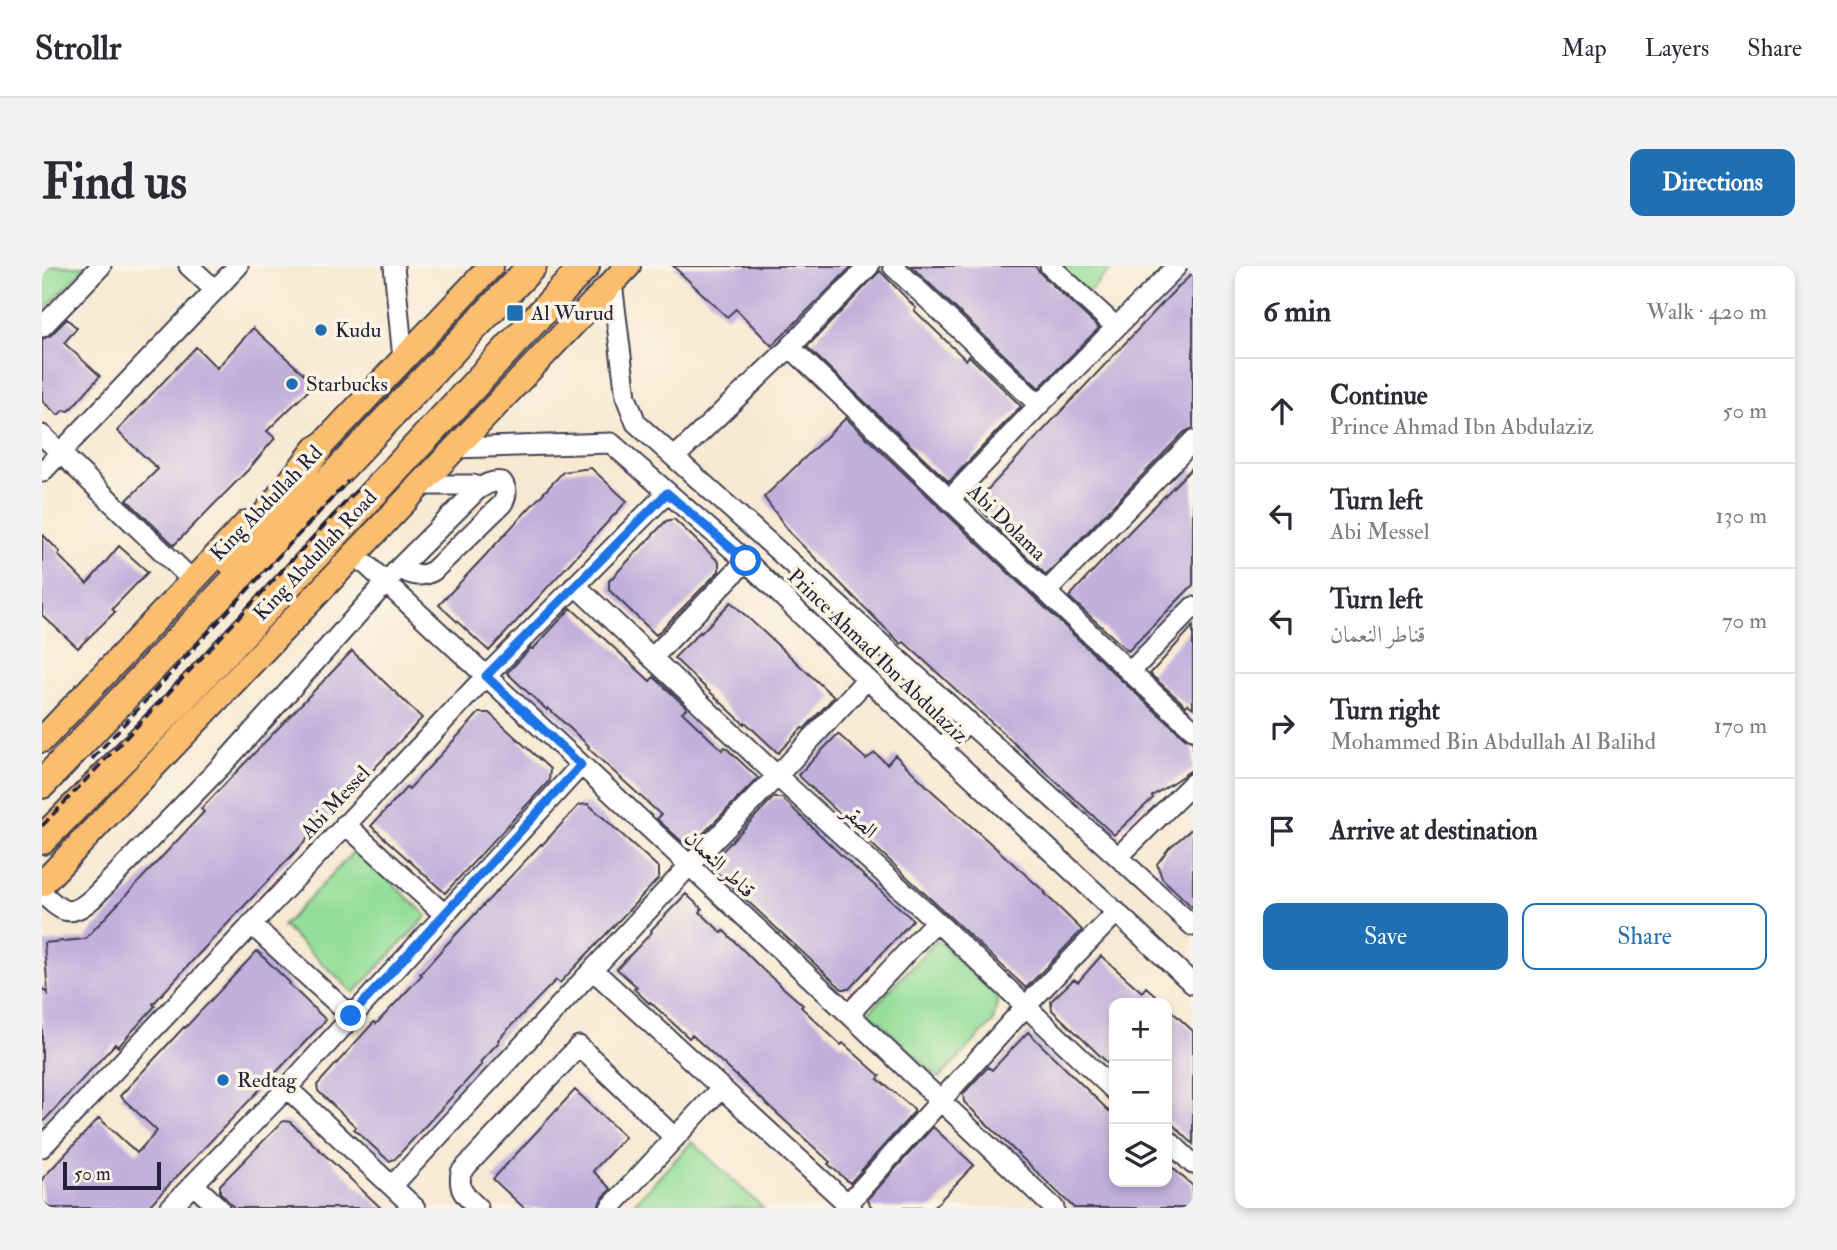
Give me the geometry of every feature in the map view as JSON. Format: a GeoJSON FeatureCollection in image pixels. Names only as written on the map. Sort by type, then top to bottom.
{"type":"FeatureCollection","features":[{"type":"Feature","properties":{"kind":"highway","name":"King Abdullah Road"},"geometry":{"type":"LineString","coordinates":[[42,784],[532,266]]}},
{"type":"Feature","properties":{"kind":"highway","name":"King Abdullah Road"},"geometry":{"type":"LineString","coordinates":[[42,840],[174,707],[584,266]]}},
{"type":"Feature","properties":{"kind":"highway"},"geometry":{"type":"LineString","coordinates":[[135,686],[165,636],[228,564],[317,450]]}},
{"type":"Feature","properties":{"kind":"main road","name":"King Abdullah Rd"},"geometry":{"type":"LineString","coordinates":[[42,740],[491,266]]}},
{"type":"Feature","properties":{"kind":"main road"},"geometry":{"type":"LineString","coordinates":[[42,884],[620,274]]}},
{"type":"Feature","properties":{"kind":"main road"},"geometry":{"type":"LineString","coordinates":[[174,707],[328,581]]}},
{"type":"Feature","properties":{"kind":"street"},"geometry":{"type":"LineString","coordinates":[[42,327],[101,266]]}},
{"type":"Feature","properties":{"kind":"street"},"geometry":{"type":"LineString","coordinates":[[189,266],[215,290]]}},
{"type":"Feature","properties":{"kind":"street"},"geometry":{"type":"LineString","coordinates":[[42,472],[238,266]]}},
{"type":"Feature","properties":{"kind":"street"},"geometry":{"type":"LineString","coordinates":[[394,266],[403,359]]}},
{"type":"Feature","properties":{"kind":"street"},"geometry":{"type":"LineString","coordinates":[[675,457],[790,347],[869,266]]}},
{"type":"Feature","properties":{"kind":"street"},"geometry":{"type":"LineString","coordinates":[[893,266],[1039,405]]}},
{"type":"Feature","properties":{"kind":"street"},"geometry":{"type":"LineString","coordinates":[[1050,266],[1116,327]]}},
{"type":"Feature","properties":{"kind":"street"},"geometry":{"type":"LineString","coordinates":[[950,499],[1177,266]]}},
{"type":"Feature","properties":{"kind":"street","name":"Prince Ahmad Ibn Abdulaziz"},"geometry":{"type":"LineString","coordinates":[[620,274],[626,397],[636,423],[1193,926]]}},
{"type":"Feature","properties":{"kind":"street","name":"Abi Dolama"},"geometry":{"type":"LineString","coordinates":[[790,347],[1193,729]]}},
{"type":"Feature","properties":{"kind":"street"},"geometry":{"type":"LineString","coordinates":[[42,435],[192,580]]}},
{"type":"Feature","properties":{"kind":"street"},"geometry":{"type":"LineString","coordinates":[[1047,591],[1193,441]]}},
{"type":"Feature","properties":{"kind":"street","name":"Prince Ahmad Ibn Abdulaziz"},"geometry":{"type":"LineString","coordinates":[[455,449],[611,443],[746,561],[867,679],[1193,984]]}},
{"type":"Feature","properties":{"kind":"street"},"geometry":{"type":"LineString","coordinates":[[42,893],[67,912],[74,911],[93,898],[228,760],[393,575],[476,491],[488,483],[499,481],[505,486],[506,496],[502,504],[433,571],[425,576],[393,575]]}},
{"type":"Feature","properties":{"kind":"street"},"geometry":{"type":"LineString","coordinates":[[421,485],[473,485],[476,491]]}},
{"type":"Feature","properties":{"kind":"street","name":"Abi Messel"},"geometry":{"type":"LineString","coordinates":[[42,1147],[486,676],[667,493]]}},
{"type":"Feature","properties":{"kind":"street","name":"قناطر النعمان"},"geometry":{"type":"LineString","coordinates":[[355,554],[393,575],[486,676],[1054,1208]]}},
{"type":"Feature","properties":{"kind":"street"},"geometry":{"type":"LineString","coordinates":[[652,658],[746,561]]}},
{"type":"Feature","properties":{"kind":"street","name":"الصقر"},"geometry":{"type":"LineString","coordinates":[[575,585],[1109,1085]]}},
{"type":"Feature","properties":{"kind":"street"},"geometry":{"type":"LineString","coordinates":[[1130,672],[1193,607]]}},
{"type":"Feature","properties":{"kind":"street"},"geometry":{"type":"LineString","coordinates":[[392,1186],[867,679]]}},
{"type":"Feature","properties":{"kind":"street"},"geometry":{"type":"LineString","coordinates":[[942,749],[968,721]]}},
{"type":"Feature","properties":{"kind":"street"},"geometry":{"type":"LineString","coordinates":[[170,1208],[287,1088],[581,765]]}},
{"type":"Feature","properties":{"kind":"street"},"geometry":{"type":"LineString","coordinates":[[1118,857],[1193,783]]}},
{"type":"Feature","properties":{"kind":"street"},"geometry":{"type":"LineString","coordinates":[[345,824],[444,914]]}},
{"type":"Feature","properties":{"kind":"street"},"geometry":{"type":"LineString","coordinates":[[593,970],[848,1207],[1025,1007],[1117,912]]}},
{"type":"Feature","properties":{"kind":"street"},"geometry":{"type":"LineString","coordinates":[[849,1014],[936,921]]}},
{"type":"Feature","properties":{"kind":"street"},"geometry":{"type":"LineString","coordinates":[[251,924],[351,1016]]}},
{"type":"Feature","properties":{"kind":"street"},"geometry":{"type":"LineString","coordinates":[[478,1208],[465,1195],[459,1184],[461,1172],[579,1046],[675,1138]]}},
{"type":"Feature","properties":{"kind":"street"},"geometry":{"type":"LineString","coordinates":[[287,1088],[415,1208]]}},
{"type":"Feature","properties":{"kind":"street"},"geometry":{"type":"LineString","coordinates":[[610,1208],[721,1088]]}},
{"type":"Feature","properties":{"kind":"street"},"geometry":{"type":"LineString","coordinates":[[1172,1144],[1193,1164]]}},
{"type":"Feature","properties":{"kind":"street"},"geometry":{"type":"LineString","coordinates":[[193,1184],[219,1208]]}},
{"type":"Feature","properties":{"kind":"green space"},"geometry":{"type":"Polygon","coordinates":[[[42,266],[86,266],[42,312],[42,266]]]}},
{"type":"Feature","properties":{"kind":"green space"},"geometry":{"type":"Polygon","coordinates":[[[1059,266],[1113,266],[1088,293],[1059,266]]]}},
{"type":"Feature","properties":{"kind":"green space"},"geometry":{"type":"Polygon","coordinates":[[[356,849],[427,916],[354,993],[283,926],[356,849]]]}},
{"type":"Feature","properties":{"kind":"green space"},"geometry":{"type":"Polygon","coordinates":[[[937,940],[998,998],[993,1022],[939,1078],[869,1012],[937,940]]]}},
{"type":"Feature","properties":{"kind":"green space"},"geometry":{"type":"Polygon","coordinates":[[[692,1142],[763,1208],[630,1208],[692,1142]]]}},
{"type":"Feature","properties":{"kind":"building"},"geometry":{"type":"Polygon","coordinates":[[[673,266],[852,266],[772,346],[736,309],[727,317],[673,266]]]}},
{"type":"Feature","properties":{"kind":"building"},"geometry":{"type":"Polygon","coordinates":[[[911,266],[1035,266],[1099,328],[1039,388],[911,266]]]}},
{"type":"Feature","properties":{"kind":"building"},"geometry":{"type":"Polygon","coordinates":[[[880,271],[916,308],[914,310],[966,360],[969,356],[1021,406],[949,482],[807,347],[880,271]]]}},
{"type":"Feature","properties":{"kind":"building"},"geometry":{"type":"Polygon","coordinates":[[[1193,273],[1193,428],[1184,432],[1046,575],[975,503],[1193,273]]]}},
{"type":"Feature","properties":{"kind":"building"},"geometry":{"type":"Polygon","coordinates":[[[67,319],[77,328],[64,343],[100,376],[69,411],[64,410],[58,415],[42,401],[42,339],[50,336],[67,319]]]}},
{"type":"Feature","properties":{"kind":"building"},"geometry":{"type":"Polygon","coordinates":[[[253,328],[315,384],[267,431],[275,438],[248,470],[174,545],[127,500],[158,469],[117,431],[196,347],[217,368],[253,328]]]}},
{"type":"Feature","properties":{"kind":"building"},"geometry":{"type":"Polygon","coordinates":[[[846,418],[1122,681],[1185,738],[1193,742],[1193,769],[1152,796],[1153,798],[1114,835],[904,642],[901,644],[791,534],[764,497],[846,418]]]}},
{"type":"Feature","properties":{"kind":"building"},"geometry":{"type":"Polygon","coordinates":[[[1193,467],[1193,585],[1128,651],[1069,597],[1193,467]]]}},
{"type":"Feature","properties":{"kind":"building"},"geometry":{"type":"Polygon","coordinates":[[[591,468],[627,501],[489,651],[439,605],[563,472],[591,468]]]}},
{"type":"Feature","properties":{"kind":"building"},"geometry":{"type":"Polygon","coordinates":[[[674,519],[719,562],[719,571],[656,635],[609,590],[609,581],[666,521],[674,519]]]}},
{"type":"Feature","properties":{"kind":"building"},"geometry":{"type":"Polygon","coordinates":[[[42,534],[60,552],[58,555],[87,584],[119,546],[148,572],[112,609],[115,612],[78,648],[42,615],[42,534]]]}},
{"type":"Feature","properties":{"kind":"building"},"geometry":{"type":"Polygon","coordinates":[[[731,602],[834,697],[778,753],[674,658],[731,602]]]}},
{"type":"Feature","properties":{"kind":"building"},"geometry":{"type":"Polygon","coordinates":[[[571,608],[650,681],[654,677],[687,708],[682,712],[722,750],[725,747],[758,778],[689,848],[657,819],[661,815],[507,673],[571,608]]]}},
{"type":"Feature","properties":{"kind":"building"},"geometry":{"type":"Polygon","coordinates":[[[1193,626],[1193,708],[1188,704],[1186,706],[1150,674],[1193,626]]]}},
{"type":"Feature","properties":{"kind":"building"},"geometry":{"type":"Polygon","coordinates":[[[352,651],[422,718],[195,958],[118,1047],[115,1044],[42,1123],[42,988],[48,994],[44,943],[85,939],[204,812],[201,809],[352,651]]]}},
{"type":"Feature","properties":{"kind":"building"},"geometry":{"type":"Polygon","coordinates":[[[479,713],[489,713],[550,769],[549,781],[445,893],[371,826],[479,713]]]}},
{"type":"Feature","properties":{"kind":"building"},"geometry":{"type":"Polygon","coordinates":[[[838,734],[866,759],[875,753],[887,764],[895,755],[1046,893],[1082,930],[1026,988],[798,775],[838,734]]]}},
{"type":"Feature","properties":{"kind":"building"},"geometry":{"type":"Polygon","coordinates":[[[773,798],[782,798],[913,920],[849,989],[842,989],[713,869],[712,862],[773,798]]]}},
{"type":"Feature","properties":{"kind":"building"},"geometry":{"type":"Polygon","coordinates":[[[588,804],[659,868],[659,878],[560,983],[556,980],[510,1027],[480,1062],[482,1064],[395,1159],[389,1161],[318,1091],[317,1085],[541,844],[579,805],[588,804]]]}},
{"type":"Feature","properties":{"kind":"building"},"geometry":{"type":"Polygon","coordinates":[[[1193,828],[1193,908],[1162,878],[1157,864],[1169,848],[1193,828]]]}},
{"type":"Feature","properties":{"kind":"building"},"geometry":{"type":"Polygon","coordinates":[[[686,894],[722,933],[724,931],[803,1005],[801,1007],[841,1045],[843,1043],[880,1076],[878,1079],[914,1109],[850,1183],[692,1035],[689,1038],[649,1003],[634,989],[637,987],[617,969],[686,894]]]}},
{"type":"Feature","properties":{"kind":"building"},"geometry":{"type":"Polygon","coordinates":[[[257,951],[326,1020],[147,1208],[50,1208],[42,1201],[42,1179],[99,1118],[137,1153],[157,1131],[120,1096],[257,951]]]}},
{"type":"Feature","properties":{"kind":"building"},"geometry":{"type":"Polygon","coordinates":[[[1101,956],[1142,992],[1146,987],[1158,998],[1109,998],[1109,1064],[1052,1010],[1051,1001],[1074,979],[1078,982],[1101,956]]]}},
{"type":"Feature","properties":{"kind":"building"},"geometry":{"type":"Polygon","coordinates":[[[1172,1012],[1193,1031],[1193,1144],[1172,1124],[1172,1012]]]}},
{"type":"Feature","properties":{"kind":"building"},"geometry":{"type":"Polygon","coordinates":[[[1028,1032],[1109,1111],[1109,1187],[1172,1187],[1172,1167],[1193,1186],[1193,1208],[1074,1208],[964,1102],[963,1094],[988,1067],[992,1070],[1028,1032]]]}},
{"type":"Feature","properties":{"kind":"building"},"geometry":{"type":"Polygon","coordinates":[[[575,1090],[625,1137],[593,1171],[611,1189],[598,1208],[524,1208],[493,1179],[575,1090]]]}},
{"type":"Feature","properties":{"kind":"building"},"geometry":{"type":"Polygon","coordinates":[[[283,1121],[290,1122],[381,1208],[234,1208],[220,1192],[220,1185],[283,1121]]]}},
{"type":"Feature","properties":{"kind":"building"},"geometry":{"type":"Polygon","coordinates":[[[933,1127],[974,1165],[933,1208],[873,1208],[868,1199],[933,1127]]]}},
{"type":"Feature","properties":{"kind":"railway"},"geometry":{"type":"LineString","coordinates":[[92,759],[348,481]]}},
{"type":"Feature","properties":{"kind":"railway"},"geometry":{"type":"LineString","coordinates":[[42,826],[357,490]]}},
{"type":"Feature","properties":{"kind":"place","name":"Al Wurud"},"geometry":{"type":"Point","coordinates":[515,313]}},
{"type":"Feature","properties":{"kind":"place","name":"Kudu"},"geometry":{"type":"Point","coordinates":[321,330]}},
{"type":"Feature","properties":{"kind":"place","name":"Starbucks"},"geometry":{"type":"Point","coordinates":[292,384]}},
{"type":"Feature","properties":{"kind":"place","name":"Redtag"},"geometry":{"type":"Point","coordinates":[223,1080]}},
{"type":"Feature","properties":{"kind":"route"},"geometry":{"type":"LineString","coordinates":[[351,1016],[581,765],[486,676],[667,493],[746,561]]}}]}
